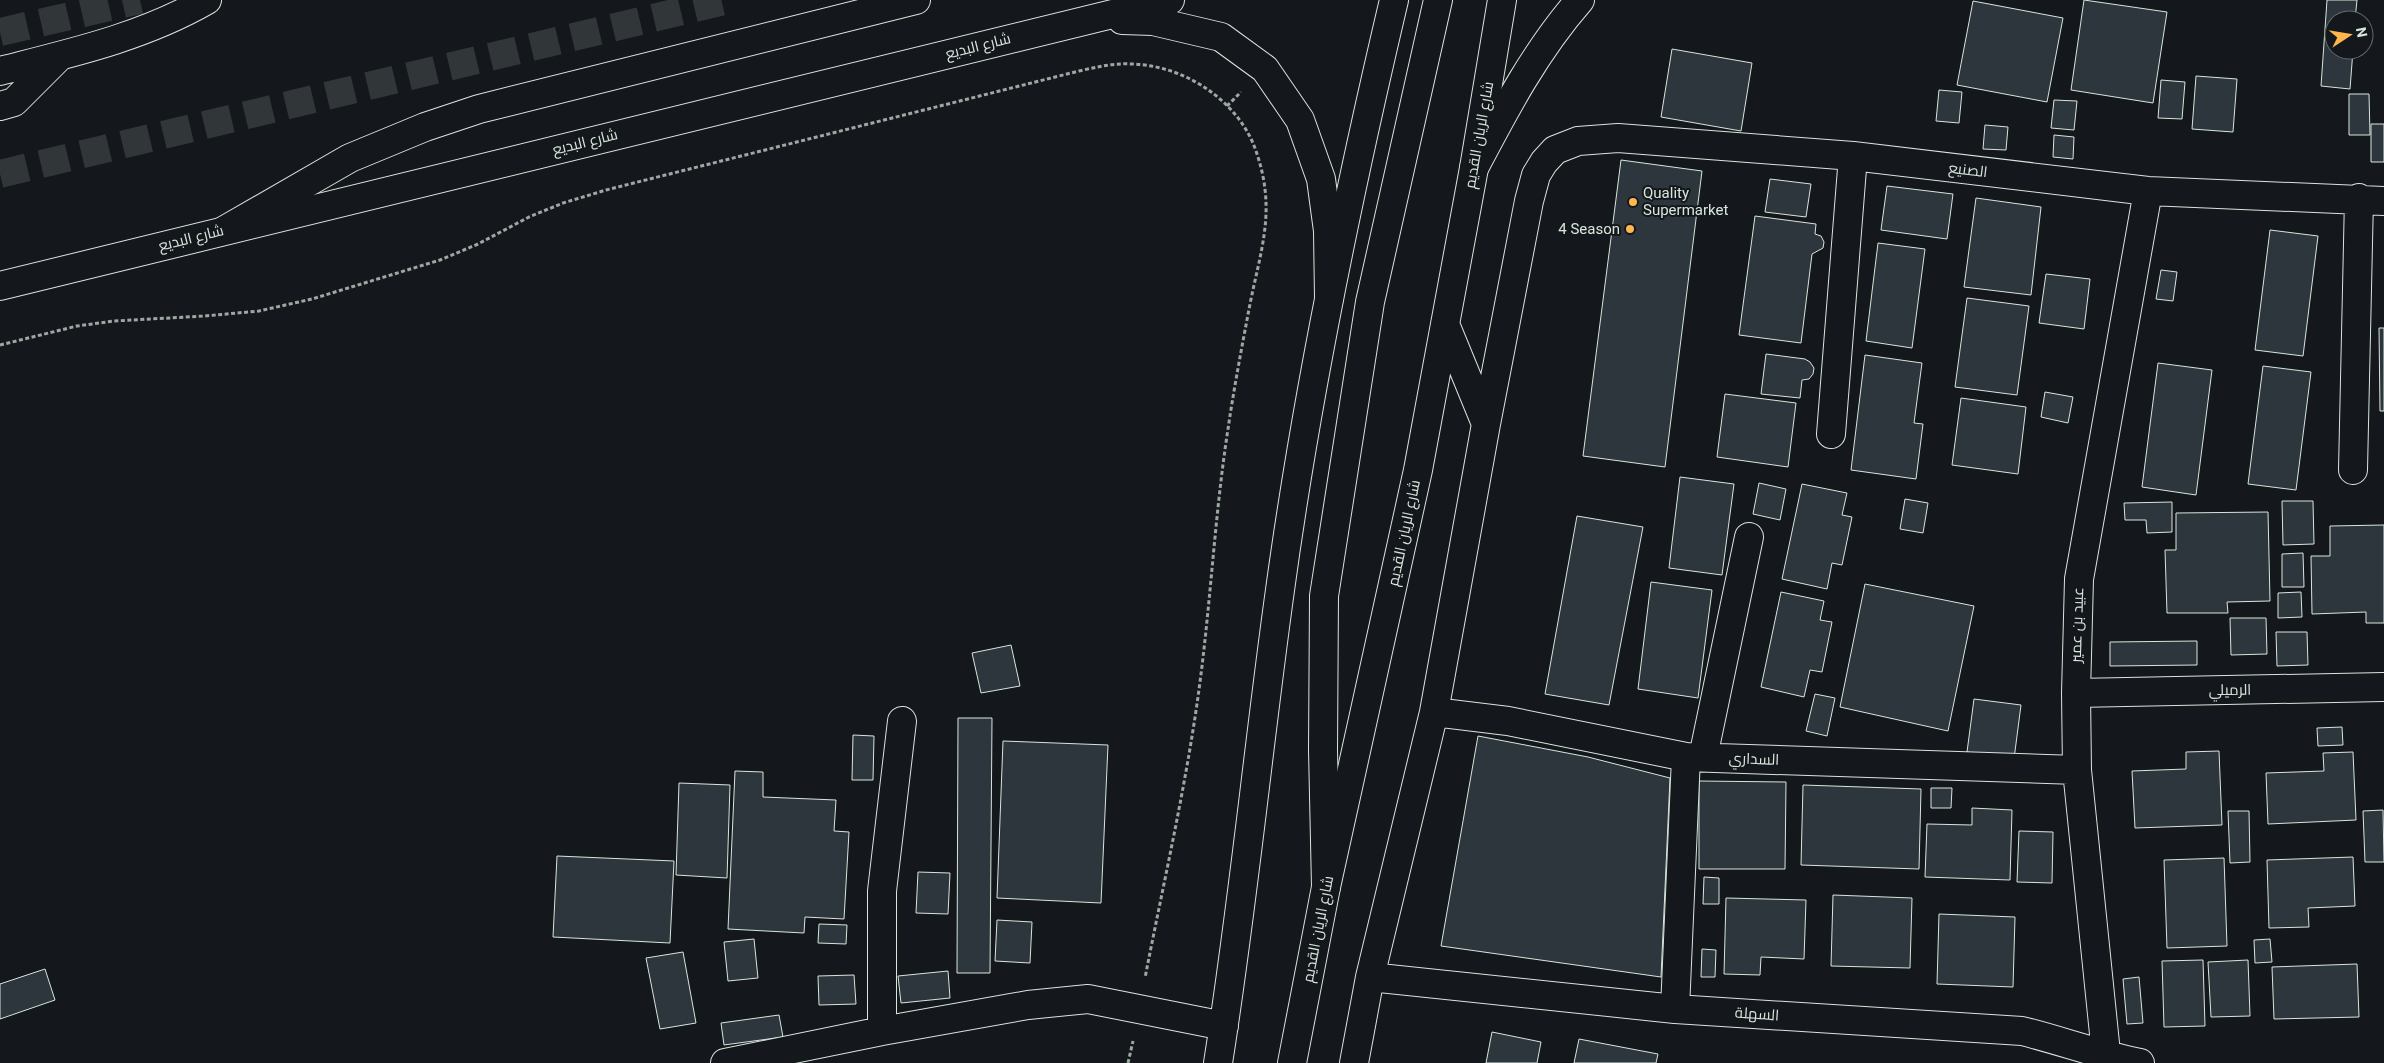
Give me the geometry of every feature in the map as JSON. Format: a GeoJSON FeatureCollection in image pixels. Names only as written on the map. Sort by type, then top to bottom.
{"type":"FeatureCollection","features":[{"type":"Feature","properties":{"kind":"main road"},"geometry":{"type":"LineString","coordinates":[[0,71],[118,40],[187,11],[207,0]]}},
{"type":"Feature","properties":{"kind":"main road"},"geometry":{"type":"LineString","coordinates":[[225,230],[350,158],[479,109],[916,0]]}},
{"type":"Feature","properties":{"kind":"main road","name":"شارع البديع"},"geometry":{"type":"LineString","coordinates":[[0,286],[1170,0]]}},
{"type":"Feature","properties":{"kind":"main road"},"geometry":{"type":"LineString","coordinates":[[1218,1063],[1280,590],[1302,441],[1330,298],[1394,0]]}},
{"type":"Feature","properties":{"kind":"main road"},"geometry":{"type":"LineString","coordinates":[[1326,887],[1323,750],[1324,596],[1370,302],[1438,0]]}},
{"type":"Feature","properties":{"kind":"main road","name":"شارع الريان القديم"},"geometry":{"type":"LineString","coordinates":[[1292,1063],[1326,887],[1418,470],[1474,168],[1502,0]]}},
{"type":"Feature","properties":{"kind":"main road"},"geometry":{"type":"LineString","coordinates":[[1474,168],[1514,91],[1564,18],[1580,0]]}},
{"type":"Feature","properties":{"kind":"main road"},"geometry":{"type":"LineString","coordinates":[[1088,20],[1153,21],[1221,37],[1265,69],[1300,120],[1321,179],[1328,231],[1330,298]]}},
{"type":"Feature","properties":{"kind":"main road"},"geometry":{"type":"LineString","coordinates":[[0,106],[14,102],[60,56]]}},
{"type":"Feature","properties":{"kind":"main road","name":"الصنيع"},"geometry":{"type":"LineString","coordinates":[[1486,424],[1529,201],[1536,175],[1555,150],[1578,140],[1618,138],[1853,156],[2148,191],[2372,200]]}},
{"type":"Feature","properties":{"kind":"main road"},"geometry":{"type":"LineString","coordinates":[[1831,434],[1853,156]]}},
{"type":"Feature","properties":{"kind":"main road","name":"عبيد بن عمير"},"geometry":{"type":"LineString","coordinates":[[2107,1060],[2078,770],[2076,694],[2079,579],[2148,191]]}},
{"type":"Feature","properties":{"kind":"main road"},"geometry":{"type":"LineString","coordinates":[[2353,470],[2372,200]]}},
{"type":"Feature","properties":{"kind":"main road"},"geometry":{"type":"LineString","coordinates":[[1354,1063],[1370,978],[1434,712],[1486,424],[1445,324]]}},
{"type":"Feature","properties":{"kind":"main road"},"geometry":{"type":"LineString","coordinates":[[1675,1009],[1694,757],[1749,537]]}},
{"type":"Feature","properties":{"kind":"main road","name":"الرميلي"},"geometry":{"type":"LineString","coordinates":[[2076,694],[2384,687]]}},
{"type":"Feature","properties":{"kind":"main road","name":"السداري"},"geometry":{"type":"LineString","coordinates":[[1434,712],[1508,721],[1694,757],[2078,770]]}},
{"type":"Feature","properties":{"kind":"main road"},"geometry":{"type":"LineString","coordinates":[[882,1031],[882,891],[902,721]]}},
{"type":"Feature","properties":{"kind":"main road","name":"السهلة"},"geometry":{"type":"LineString","coordinates":[[1370,978],[1675,1009],[2022,1032],[2059,1040],[2107,1060],[2140,1063]]}},
{"type":"Feature","properties":{"kind":"main road"},"geometry":{"type":"LineString","coordinates":[[725,1063],[882,1031],[1028,1005],[1088,999],[1224,1026]]}},
{"type":"Feature","properties":{"kind":"path"},"geometry":{"type":"LineString","coordinates":[[0,345],[78,326],[114,321],[205,316],[259,310],[312,299],[440,260],[478,244],[529,217],[564,203],[606,190],[1098,67],[1133,64],[1159,68],[1184,76],[1207,89],[1227,106],[1244,127],[1256,150],[1264,176],[1267,204],[1266,233],[1246,327],[1228,430],[1200,682],[1187,768],[1128,1063]]}},
{"type":"Feature","properties":{"kind":"building"},"geometry":{"type":"Polygon","coordinates":[[[2084,0],[2167,12],[2153,103],[2071,90],[2084,0]]]}},
{"type":"Feature","properties":{"kind":"building"},"geometry":{"type":"Polygon","coordinates":[[[2327,0],[2357,0],[2356,10],[2326,10],[2327,0]]]}},
{"type":"Feature","properties":{"kind":"building"},"geometry":{"type":"Polygon","coordinates":[[[1973,1],[2063,18],[2047,102],[1957,85],[1973,1]]]}},
{"type":"Feature","properties":{"kind":"building"},"geometry":{"type":"Polygon","coordinates":[[[2324,43],[2324,60],[2352,60],[2350,89],[2321,86],[2324,43]]]}},
{"type":"Feature","properties":{"kind":"building"},"geometry":{"type":"Polygon","coordinates":[[[1672,49],[1752,63],[1741,131],[1661,117],[1672,49]]]}},
{"type":"Feature","properties":{"kind":"building"},"geometry":{"type":"Polygon","coordinates":[[[2196,76],[2237,79],[2233,132],[2192,129],[2196,76]]]}},
{"type":"Feature","properties":{"kind":"building"},"geometry":{"type":"Polygon","coordinates":[[[2161,80],[2185,82],[2182,119],[2158,118],[2161,80]]]}},
{"type":"Feature","properties":{"kind":"building"},"geometry":{"type":"Polygon","coordinates":[[[1939,90],[1962,92],[1959,123],[1936,121],[1939,90]]]}},
{"type":"Feature","properties":{"kind":"building"},"geometry":{"type":"Polygon","coordinates":[[[2349,94],[2369,94],[2370,135],[2349,135],[2349,94]]]}},
{"type":"Feature","properties":{"kind":"building"},"geometry":{"type":"Polygon","coordinates":[[[2054,100],[2077,101],[2074,130],[2051,128],[2054,100]]]}},
{"type":"Feature","properties":{"kind":"building"},"geometry":{"type":"Polygon","coordinates":[[[2371,124],[2384,124],[2384,162],[2371,162],[2371,124]]]}},
{"type":"Feature","properties":{"kind":"building"},"geometry":{"type":"Polygon","coordinates":[[[1985,125],[2008,127],[2006,150],[1983,149],[1985,125]]]}},
{"type":"Feature","properties":{"kind":"building"},"geometry":{"type":"Polygon","coordinates":[[[2054,135],[2074,137],[2073,159],[2053,157],[2054,135]]]}},
{"type":"Feature","properties":{"kind":"building"},"geometry":{"type":"Polygon","coordinates":[[[1621,160],[1702,171],[1665,467],[1583,456],[1621,160]]]}},
{"type":"Feature","properties":{"kind":"building"},"geometry":{"type":"Polygon","coordinates":[[[1770,179],[1811,184],[1806,217],[1765,212],[1770,179]]]}},
{"type":"Feature","properties":{"kind":"building"},"geometry":{"type":"Polygon","coordinates":[[[1887,186],[1953,194],[1947,239],[1881,230],[1887,186]]]}},
{"type":"Feature","properties":{"kind":"building"},"geometry":{"type":"Polygon","coordinates":[[[1976,198],[2041,207],[2031,295],[1964,287],[1976,198]]]}},
{"type":"Feature","properties":{"kind":"building"},"geometry":{"type":"Polygon","coordinates":[[[1755,216],[1816,224],[1815,234],[1821,236],[1824,242],[1823,248],[1812,254],[1801,343],[1739,335],[1755,216]]]}},
{"type":"Feature","properties":{"kind":"building"},"geometry":{"type":"Polygon","coordinates":[[[2270,230],[2318,236],[2303,356],[2255,350],[2270,230]]]}},
{"type":"Feature","properties":{"kind":"building"},"geometry":{"type":"Polygon","coordinates":[[[1878,243],[1925,249],[1912,348],[1866,341],[1878,243]]]}},
{"type":"Feature","properties":{"kind":"building"},"geometry":{"type":"Polygon","coordinates":[[[2161,270],[2177,272],[2173,301],[2156,299],[2161,270]]]}},
{"type":"Feature","properties":{"kind":"building"},"geometry":{"type":"Polygon","coordinates":[[[2046,274],[2090,279],[2084,329],[2039,323],[2046,274]]]}},
{"type":"Feature","properties":{"kind":"building"},"geometry":{"type":"Polygon","coordinates":[[[1967,298],[2029,306],[2017,395],[1955,387],[1967,298]]]}},
{"type":"Feature","properties":{"kind":"building"},"geometry":{"type":"Polygon","coordinates":[[[2379,328],[2384,328],[2384,411],[2380,411],[2379,328]]]}},
{"type":"Feature","properties":{"kind":"building"},"geometry":{"type":"Polygon","coordinates":[[[1766,354],[1805,359],[1810,362],[1814,368],[1813,374],[1809,379],[1802,380],[1800,398],[1761,394],[1766,354]]]}},
{"type":"Feature","properties":{"kind":"building"},"geometry":{"type":"Polygon","coordinates":[[[1865,355],[1922,363],[1914,423],[1923,424],[1916,479],[1851,470],[1865,355]]]}},
{"type":"Feature","properties":{"kind":"building"},"geometry":{"type":"Polygon","coordinates":[[[2158,363],[2212,370],[2196,495],[2142,487],[2158,363]]]}},
{"type":"Feature","properties":{"kind":"building"},"geometry":{"type":"Polygon","coordinates":[[[2263,366],[2311,372],[2296,490],[2248,484],[2263,366]]]}},
{"type":"Feature","properties":{"kind":"building"},"geometry":{"type":"Polygon","coordinates":[[[2045,392],[2073,397],[2068,423],[2041,417],[2045,392]]]}},
{"type":"Feature","properties":{"kind":"building"},"geometry":{"type":"Polygon","coordinates":[[[1725,394],[1796,403],[1788,467],[1717,457],[1725,394]]]}},
{"type":"Feature","properties":{"kind":"building"},"geometry":{"type":"Polygon","coordinates":[[[1961,398],[2026,407],[2018,474],[1952,465],[1961,398]]]}},
{"type":"Feature","properties":{"kind":"building"},"geometry":{"type":"Polygon","coordinates":[[[1680,477],[1734,484],[1722,575],[1669,568],[1680,477]]]}},
{"type":"Feature","properties":{"kind":"building"},"geometry":{"type":"Polygon","coordinates":[[[1759,483],[1786,489],[1780,520],[1753,514],[1759,483]]]}},
{"type":"Feature","properties":{"kind":"building"},"geometry":{"type":"Polygon","coordinates":[[[1802,484],[1847,493],[1842,515],[1852,517],[1842,565],[1832,563],[1827,589],[1782,579],[1802,484]]]}},
{"type":"Feature","properties":{"kind":"building"},"geometry":{"type":"Polygon","coordinates":[[[1905,499],[1928,503],[1923,533],[1900,529],[1905,499]]]}},
{"type":"Feature","properties":{"kind":"building"},"geometry":{"type":"Polygon","coordinates":[[[2282,501],[2313,501],[2314,544],[2283,545],[2282,501]]]}},
{"type":"Feature","properties":{"kind":"building"},"geometry":{"type":"Polygon","coordinates":[[[2172,502],[2172,532],[2147,533],[2146,520],[2125,520],[2124,503],[2172,502]]]}},
{"type":"Feature","properties":{"kind":"building"},"geometry":{"type":"Polygon","coordinates":[[[2268,512],[2270,601],[2227,602],[2228,613],[2167,613],[2165,550],[2176,550],[2176,513],[2268,512]]]}},
{"type":"Feature","properties":{"kind":"building"},"geometry":{"type":"Polygon","coordinates":[[[1577,516],[1643,527],[1609,705],[1545,694],[1577,516]]]}},
{"type":"Feature","properties":{"kind":"building"},"geometry":{"type":"Polygon","coordinates":[[[2384,525],[2384,623],[2366,623],[2366,612],[2312,614],[2311,556],[2330,556],[2330,526],[2384,525]]]}},
{"type":"Feature","properties":{"kind":"building"},"geometry":{"type":"Polygon","coordinates":[[[2303,553],[2304,587],[2282,587],[2282,554],[2303,553]]]}},
{"type":"Feature","properties":{"kind":"building"},"geometry":{"type":"Polygon","coordinates":[[[1651,582],[1712,590],[1698,698],[1638,689],[1651,582]]]}},
{"type":"Feature","properties":{"kind":"building"},"geometry":{"type":"Polygon","coordinates":[[[1865,584],[1974,606],[1948,731],[1840,707],[1865,584]]]}},
{"type":"Feature","properties":{"kind":"building"},"geometry":{"type":"Polygon","coordinates":[[[1781,592],[1824,601],[1820,620],[1832,622],[1822,672],[1810,670],[1804,697],[1761,687],[1781,592]]]}},
{"type":"Feature","properties":{"kind":"building"},"geometry":{"type":"Polygon","coordinates":[[[2301,592],[2302,617],[2278,618],[2278,593],[2301,592]]]}},
{"type":"Feature","properties":{"kind":"building"},"geometry":{"type":"Polygon","coordinates":[[[2230,618],[2266,618],[2267,654],[2231,655],[2230,618]]]}},
{"type":"Feature","properties":{"kind":"building"},"geometry":{"type":"Polygon","coordinates":[[[2276,632],[2307,632],[2308,665],[2277,666],[2276,632]]]}},
{"type":"Feature","properties":{"kind":"building"},"geometry":{"type":"Polygon","coordinates":[[[2197,641],[2197,665],[2110,666],[2110,642],[2197,641]]]}},
{"type":"Feature","properties":{"kind":"building"},"geometry":{"type":"Polygon","coordinates":[[[1011,645],[1020,686],[981,693],[972,653],[1011,645]]]}},
{"type":"Feature","properties":{"kind":"building"},"geometry":{"type":"Polygon","coordinates":[[[1815,694],[1835,698],[1827,736],[1806,731],[1815,694]]]}},
{"type":"Feature","properties":{"kind":"building"},"geometry":{"type":"Polygon","coordinates":[[[1974,699],[2021,705],[2014,759],[1967,752],[1974,699]]]}},
{"type":"Feature","properties":{"kind":"building"},"geometry":{"type":"Polygon","coordinates":[[[958,718],[992,718],[990,973],[957,973],[958,718]]]}},
{"type":"Feature","properties":{"kind":"building"},"geometry":{"type":"Polygon","coordinates":[[[2342,727],[2343,745],[2318,746],[2317,728],[2342,727]]]}},
{"type":"Feature","properties":{"kind":"building"},"geometry":{"type":"Polygon","coordinates":[[[853,735],[874,736],[873,780],[852,780],[853,735]]]}},
{"type":"Feature","properties":{"kind":"building"},"geometry":{"type":"Polygon","coordinates":[[[1478,736],[1588,757],[1670,778],[1661,977],[1441,946],[1478,736]]]}},
{"type":"Feature","properties":{"kind":"building"},"geometry":{"type":"Polygon","coordinates":[[[1003,741],[1108,745],[1101,903],[997,898],[1003,741]]]}},
{"type":"Feature","properties":{"kind":"building"},"geometry":{"type":"Polygon","coordinates":[[[2219,751],[2222,825],[2135,828],[2132,771],[2186,769],[2186,752],[2219,751]]]}},
{"type":"Feature","properties":{"kind":"building"},"geometry":{"type":"Polygon","coordinates":[[[2353,752],[2356,820],[2268,824],[2266,773],[2324,771],[2323,753],[2353,752]]]}},
{"type":"Feature","properties":{"kind":"building"},"geometry":{"type":"Polygon","coordinates":[[[735,771],[763,772],[763,797],[836,800],[834,831],[849,832],[844,919],[805,917],[804,933],[728,929],[735,771]]]}},
{"type":"Feature","properties":{"kind":"building"},"geometry":{"type":"Polygon","coordinates":[[[1699,781],[1786,782],[1785,869],[1699,869],[1699,781]]]}},
{"type":"Feature","properties":{"kind":"building"},"geometry":{"type":"Polygon","coordinates":[[[679,783],[730,785],[727,878],[676,875],[679,783]]]}},
{"type":"Feature","properties":{"kind":"building"},"geometry":{"type":"Polygon","coordinates":[[[1803,785],[1921,789],[1919,869],[1801,865],[1803,785]]]}},
{"type":"Feature","properties":{"kind":"building"},"geometry":{"type":"Polygon","coordinates":[[[1931,788],[1952,788],[1951,808],[1931,808],[1931,788]]]}},
{"type":"Feature","properties":{"kind":"building"},"geometry":{"type":"Polygon","coordinates":[[[1972,808],[2012,810],[2010,880],[1925,877],[1927,824],[1972,825],[1972,808]]]}},
{"type":"Feature","properties":{"kind":"building"},"geometry":{"type":"Polygon","coordinates":[[[2383,810],[2384,862],[2365,862],[2363,811],[2383,810]]]}},
{"type":"Feature","properties":{"kind":"building"},"geometry":{"type":"Polygon","coordinates":[[[2228,811],[2249,811],[2250,862],[2230,863],[2228,811]]]}},
{"type":"Feature","properties":{"kind":"building"},"geometry":{"type":"Polygon","coordinates":[[[2019,831],[2053,832],[2052,883],[2017,882],[2019,831]]]}},
{"type":"Feature","properties":{"kind":"building"},"geometry":{"type":"Polygon","coordinates":[[[557,856],[674,861],[670,943],[553,937],[557,856]]]}},
{"type":"Feature","properties":{"kind":"building"},"geometry":{"type":"Polygon","coordinates":[[[2353,857],[2355,906],[2308,908],[2309,927],[2269,928],[2267,860],[2353,857]]]}},
{"type":"Feature","properties":{"kind":"building"},"geometry":{"type":"Polygon","coordinates":[[[2224,858],[2227,946],[2167,948],[2164,860],[2224,858]]]}},
{"type":"Feature","properties":{"kind":"building"},"geometry":{"type":"Polygon","coordinates":[[[918,872],[950,873],[948,914],[916,913],[918,872]]]}},
{"type":"Feature","properties":{"kind":"building"},"geometry":{"type":"Polygon","coordinates":[[[1704,877],[1719,878],[1719,904],[1703,904],[1704,877]]]}},
{"type":"Feature","properties":{"kind":"building"},"geometry":{"type":"Polygon","coordinates":[[[1833,895],[1912,898],[1910,968],[1831,966],[1833,895]]]}},
{"type":"Feature","properties":{"kind":"building"},"geometry":{"type":"Polygon","coordinates":[[[1726,898],[1806,900],[1804,959],[1761,957],[1760,975],[1724,974],[1726,898]]]}},
{"type":"Feature","properties":{"kind":"building"},"geometry":{"type":"Polygon","coordinates":[[[1939,914],[2015,917],[2013,987],[1937,984],[1939,914]]]}},
{"type":"Feature","properties":{"kind":"building"},"geometry":{"type":"Polygon","coordinates":[[[997,920],[1032,922],[1030,963],[995,961],[997,920]]]}},
{"type":"Feature","properties":{"kind":"building"},"geometry":{"type":"Polygon","coordinates":[[[819,924],[847,925],[846,944],[818,943],[819,924]]]}},
{"type":"Feature","properties":{"kind":"building"},"geometry":{"type":"Polygon","coordinates":[[[754,939],[758,978],[728,981],[724,942],[754,939]]]}},
{"type":"Feature","properties":{"kind":"building"},"geometry":{"type":"Polygon","coordinates":[[[2270,939],[2272,962],[2255,963],[2254,940],[2270,939]]]}},
{"type":"Feature","properties":{"kind":"building"},"geometry":{"type":"Polygon","coordinates":[[[1702,949],[1716,950],[1715,977],[1701,977],[1702,949]]]}},
{"type":"Feature","properties":{"kind":"building"},"geometry":{"type":"Polygon","coordinates":[[[683,952],[696,1023],[660,1029],[646,958],[683,952]]]}},
{"type":"Feature","properties":{"kind":"building"},"geometry":{"type":"Polygon","coordinates":[[[2203,960],[2205,1026],[2164,1027],[2162,961],[2203,960]]]}},
{"type":"Feature","properties":{"kind":"building"},"geometry":{"type":"Polygon","coordinates":[[[2248,960],[2250,1016],[2211,1017],[2208,962],[2248,960]]]}},
{"type":"Feature","properties":{"kind":"building"},"geometry":{"type":"Polygon","coordinates":[[[2357,964],[2359,1017],[2274,1019],[2272,967],[2357,964]]]}},
{"type":"Feature","properties":{"kind":"building"},"geometry":{"type":"Polygon","coordinates":[[[45,969],[55,1000],[0,1019],[0,984],[45,969]]]}},
{"type":"Feature","properties":{"kind":"building"},"geometry":{"type":"Polygon","coordinates":[[[948,971],[950,998],[901,1003],[898,976],[948,971]]]}},
{"type":"Feature","properties":{"kind":"building"},"geometry":{"type":"Polygon","coordinates":[[[854,975],[856,1004],[819,1005],[818,976],[854,975]]]}},
{"type":"Feature","properties":{"kind":"building"},"geometry":{"type":"Polygon","coordinates":[[[2139,977],[2143,1023],[2127,1024],[2123,979],[2139,977]]]}},
{"type":"Feature","properties":{"kind":"building"},"geometry":{"type":"Polygon","coordinates":[[[779,1015],[783,1037],[724,1045],[721,1023],[779,1015]]]}},
{"type":"Feature","properties":{"kind":"building"},"geometry":{"type":"Polygon","coordinates":[[[1492,1032],[1541,1042],[1537,1063],[1486,1063],[1492,1032]]]}},
{"type":"Feature","properties":{"kind":"building"},"geometry":{"type":"Polygon","coordinates":[[[1579,1039],[1658,1054],[1656,1063],[1574,1063],[1579,1039]]]}},
{"type":"Feature","properties":{"kind":"tunnel"},"geometry":{"type":"LineString","coordinates":[[0,32],[140,0]]}},
{"type":"Feature","properties":{"kind":"tunnel"},"geometry":{"type":"LineString","coordinates":[[0,174],[728,0]]}},
{"type":"Feature","properties":{"kind":"place","name":"Quality Supermarket"},"geometry":{"type":"Point","coordinates":[1633,202]}},
{"type":"Feature","properties":{"kind":"place","name":"4 Season"},"geometry":{"type":"Point","coordinates":[1630,229]}}]}
